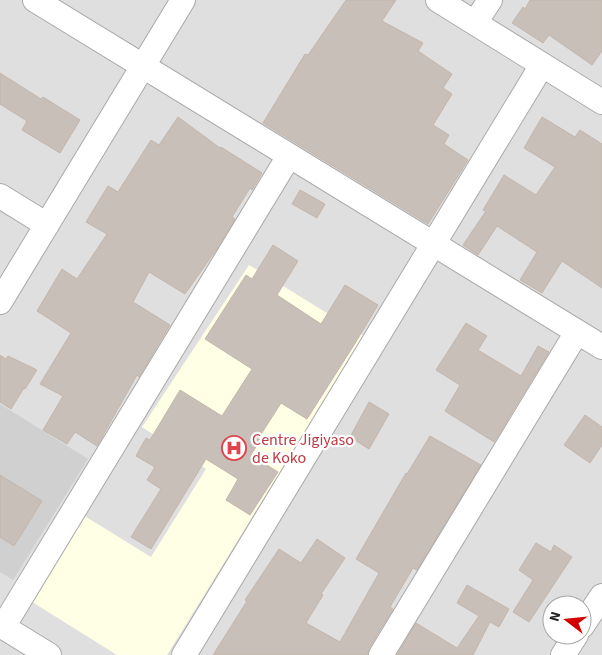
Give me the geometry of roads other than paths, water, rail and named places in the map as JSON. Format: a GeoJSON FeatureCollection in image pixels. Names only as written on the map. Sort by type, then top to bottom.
{"type":"FeatureCollection","features":[{"type":"Feature","properties":{"kind":"street"},"geometry":{"type":"LineString","coordinates":[[34,0],[434,244],[593,335],[381,655]]}},
{"type":"Feature","properties":{"kind":"street"},"geometry":{"type":"LineString","coordinates":[[0,302],[184,0]]}},
{"type":"Feature","properties":{"kind":"street"},"geometry":{"type":"LineString","coordinates":[[438,0],[602,102]]}},
{"type":"Feature","properties":{"kind":"street"},"geometry":{"type":"LineString","coordinates":[[475,23],[490,0]]}},
{"type":"Feature","properties":{"kind":"street"},"geometry":{"type":"LineString","coordinates":[[184,655],[542,65]]}},
{"type":"Feature","properties":{"kind":"street"},"geometry":{"type":"LineString","coordinates":[[49,655],[2,626],[289,156]]}},
{"type":"Feature","properties":{"kind":"street"},"geometry":{"type":"LineString","coordinates":[[0,196],[47,224]]}},
{"type":"Feature","properties":{"kind":"street"},"geometry":{"type":"LineString","coordinates":[[592,611],[602,596]]}},
{"type":"Feature","properties":{"kind":"place","name":"Centre Jigiyaso de Koko"},"geometry":{"type":"Point","coordinates":[234,448]}}]}
